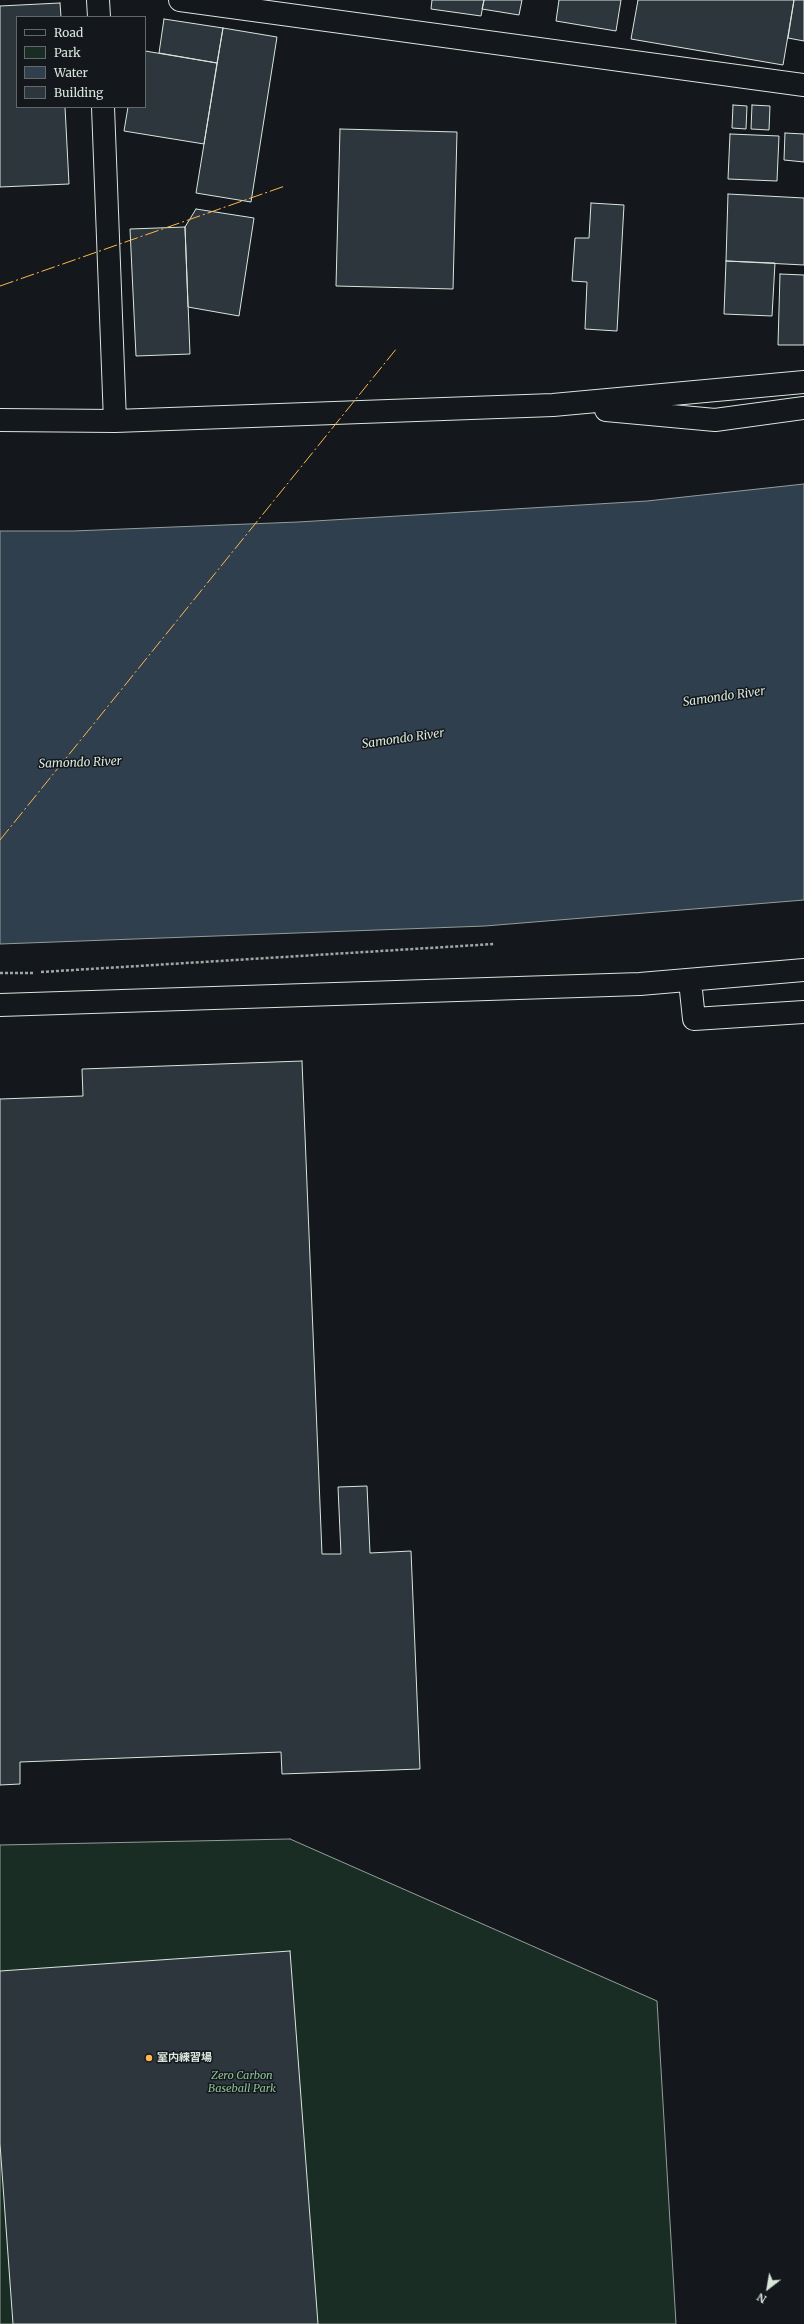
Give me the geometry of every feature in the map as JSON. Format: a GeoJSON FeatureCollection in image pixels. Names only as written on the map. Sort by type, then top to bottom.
{"type":"FeatureCollection","features":[{"type":"Feature","properties":{"kind":"street"},"geometry":{"type":"LineString","coordinates":[[98,0],[99,16]]}},
{"type":"Feature","properties":{"kind":"street"},"geometry":{"type":"LineString","coordinates":[[180,0],[804,85]]}},
{"type":"Feature","properties":{"kind":"street"},"geometry":{"type":"LineString","coordinates":[[103,108],[115,421]]}},
{"type":"Feature","properties":{"kind":"street"},"geometry":{"type":"LineString","coordinates":[[0,420],[115,421],[553,405],[804,382]]}},
{"type":"Feature","properties":{"kind":"street"},"geometry":{"type":"LineString","coordinates":[[553,405],[715,420],[804,408]]}},
{"type":"Feature","properties":{"kind":"street"},"geometry":{"type":"LineString","coordinates":[[0,1005],[640,984],[804,970]]}},
{"type":"Feature","properties":{"kind":"street"},"geometry":{"type":"LineString","coordinates":[[690,980],[694,1019],[804,1012]]}},
{"type":"Feature","properties":{"kind":"path"},"geometry":{"type":"LineString","coordinates":[[0,973],[37,973],[494,944]]}},
{"type":"Feature","properties":{"kind":"green space","name":"Zero Carbon Baseball Park"},"geometry":{"type":"Polygon","coordinates":[[[290,1839],[657,2001],[676,2324],[0,2324],[0,1845],[290,1839]]]}},
{"type":"Feature","properties":{"kind":"water","name":"Samondo River"},"geometry":{"type":"Polygon","coordinates":[[[804,484],[804,900],[485,926],[0,944],[0,531],[73,531],[298,522],[647,501],[804,484]]]}},
{"type":"Feature","properties":{"kind":"building"},"geometry":{"type":"Polygon","coordinates":[[[432,0],[484,0],[481,16],[431,9],[432,0]]]}},
{"type":"Feature","properties":{"kind":"building"},"geometry":{"type":"Polygon","coordinates":[[[484,0],[522,0],[519,15],[482,9],[484,0]]]}},
{"type":"Feature","properties":{"kind":"building"},"geometry":{"type":"Polygon","coordinates":[[[559,0],[621,0],[616,31],[556,21],[559,0]]]}},
{"type":"Feature","properties":{"kind":"building"},"geometry":{"type":"Polygon","coordinates":[[[638,0],[794,0],[783,65],[631,39],[638,0]]]}},
{"type":"Feature","properties":{"kind":"building"},"geometry":{"type":"Polygon","coordinates":[[[794,0],[804,0],[804,41],[788,38],[794,0]]]}},
{"type":"Feature","properties":{"kind":"building"},"geometry":{"type":"Polygon","coordinates":[[[60,3],[61,16],[16,16],[16,108],[65,108],[69,184],[0,187],[0,6],[60,3]]]}},
{"type":"Feature","properties":{"kind":"building"},"geometry":{"type":"Polygon","coordinates":[[[164,19],[223,28],[217,63],[159,53],[164,19]]]}},
{"type":"Feature","properties":{"kind":"building"},"geometry":{"type":"Polygon","coordinates":[[[223,28],[277,37],[251,202],[196,193],[223,28]]]}},
{"type":"Feature","properties":{"kind":"building"},"geometry":{"type":"Polygon","coordinates":[[[146,51],[217,63],[204,144],[124,131],[128,108],[146,108],[146,51]]]}},
{"type":"Feature","properties":{"kind":"building"},"geometry":{"type":"Polygon","coordinates":[[[733,105],[747,106],[746,129],[732,128],[733,105]]]}},
{"type":"Feature","properties":{"kind":"building"},"geometry":{"type":"Polygon","coordinates":[[[752,105],[770,106],[769,130],[751,129],[752,105]]]}},
{"type":"Feature","properties":{"kind":"building"},"geometry":{"type":"Polygon","coordinates":[[[340,129],[457,132],[453,289],[336,286],[340,129]]]}},
{"type":"Feature","properties":{"kind":"building"},"geometry":{"type":"Polygon","coordinates":[[[785,133],[804,134],[804,162],[784,160],[785,133]]]}},
{"type":"Feature","properties":{"kind":"building"},"geometry":{"type":"Polygon","coordinates":[[[730,134],[779,136],[777,181],[728,179],[730,134]]]}},
{"type":"Feature","properties":{"kind":"building"},"geometry":{"type":"Polygon","coordinates":[[[728,194],[804,198],[804,265],[726,261],[728,194]]]}},
{"type":"Feature","properties":{"kind":"building"},"geometry":{"type":"Polygon","coordinates":[[[591,203],[624,205],[617,331],[585,329],[587,282],[572,281],[575,238],[589,238],[591,203]]]}},
{"type":"Feature","properties":{"kind":"building"},"geometry":{"type":"Polygon","coordinates":[[[196,209],[254,218],[239,316],[188,307],[185,227],[196,209]]]}},
{"type":"Feature","properties":{"kind":"building"},"geometry":{"type":"Polygon","coordinates":[[[185,227],[190,354],[136,356],[130,229],[185,227]]]}},
{"type":"Feature","properties":{"kind":"building"},"geometry":{"type":"Polygon","coordinates":[[[726,261],[775,263],[772,316],[724,314],[726,261]]]}},
{"type":"Feature","properties":{"kind":"building"},"geometry":{"type":"Polygon","coordinates":[[[780,274],[804,275],[804,345],[778,345],[780,274]]]}},
{"type":"Feature","properties":{"kind":"building"},"geometry":{"type":"Polygon","coordinates":[[[302,1061],[322,1554],[341,1554],[338,1487],[367,1486],[370,1553],[411,1551],[420,1769],[282,1774],[281,1752],[20,1762],[20,1784],[0,1785],[0,1099],[83,1096],[82,1069],[302,1061]]]}},
{"type":"Feature","properties":{"kind":"building","name":"室内練習場"},"geometry":{"type":"Polygon","coordinates":[[[290,1951],[318,2324],[13,2324],[0,2144],[0,1971],[290,1951]]]}},
{"type":"Feature","properties":{"kind":"power"},"geometry":{"type":"LineString","coordinates":[[0,286],[285,186]]}},
{"type":"Feature","properties":{"kind":"power"},"geometry":{"type":"LineString","coordinates":[[0,840],[397,348]]}},
{"type":"Feature","properties":{"kind":"place","name":"室内練習場"},"geometry":{"type":"Point","coordinates":[149,2058]}}]}
